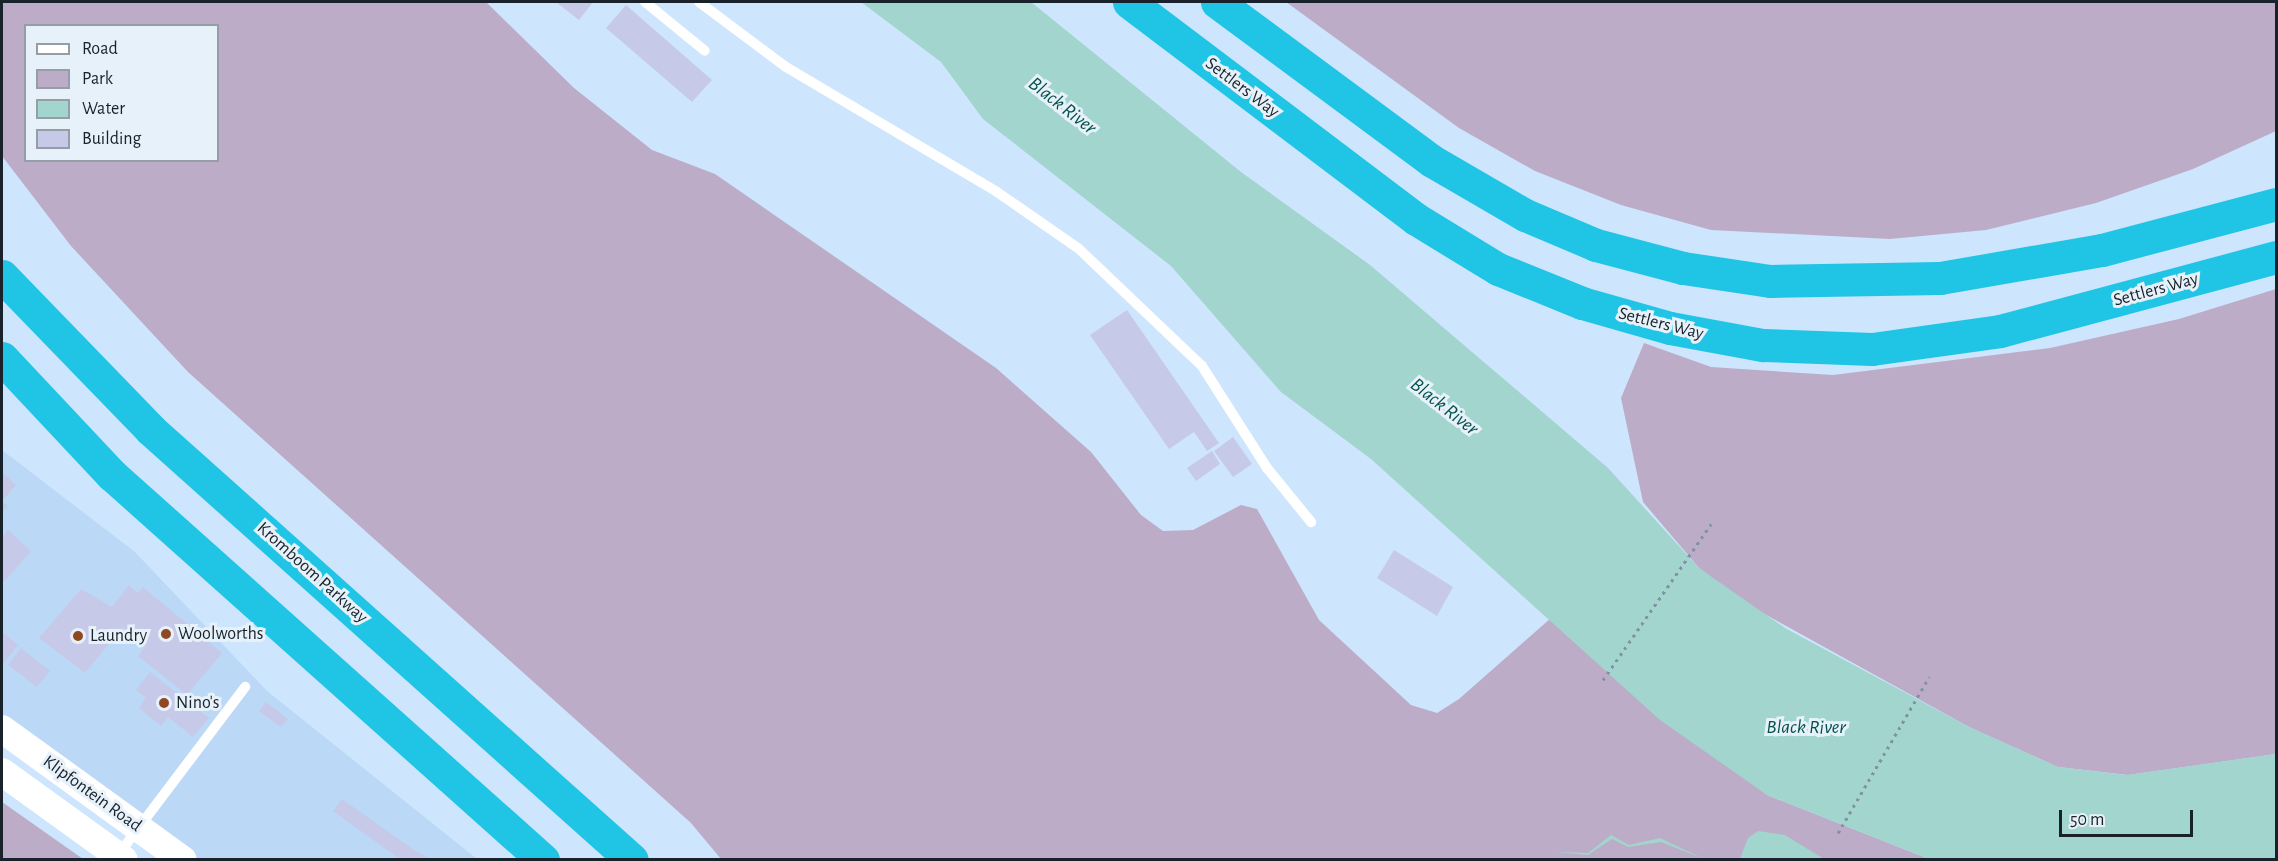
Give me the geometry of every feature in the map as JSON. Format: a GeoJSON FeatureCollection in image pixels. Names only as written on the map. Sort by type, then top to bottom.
{"type":"FeatureCollection","features":[{"type":"Feature","properties":{"kind":"highway","name":"Settlers Way"},"geometry":{"type":"LineString","coordinates":[[1129,2],[1416,219],[1498,269],[1582,303],[1670,328],[1763,345],[1872,349],[2000,331],[2277,258]]}},
{"type":"Feature","properties":{"kind":"highway"},"geometry":{"type":"LineString","coordinates":[[1217,2],[1424,155],[1526,215],[1596,245],[1683,268],[1781,282],[1940,278],[2102,250],[2277,204]]}},
{"type":"Feature","properties":{"kind":"highway","name":"Kromboom Parkway"},"geometry":{"type":"LineString","coordinates":[[2,276],[151,430],[633,860]]}},
{"type":"Feature","properties":{"kind":"highway"},"geometry":{"type":"LineString","coordinates":[[2,358],[112,474],[543,860]]}},
{"type":"Feature","properties":{"kind":"main road","name":"Klipfontein Road"},"geometry":{"type":"LineString","coordinates":[[2,729],[183,860]]}},
{"type":"Feature","properties":{"kind":"main road","name":"Klipfontein Road"},"geometry":{"type":"LineString","coordinates":[[2,772],[121,857]]}},
{"type":"Feature","properties":{"kind":"lane"},"geometry":{"type":"LineString","coordinates":[[645,2],[705,51]]}},
{"type":"Feature","properties":{"kind":"lane"},"geometry":{"type":"LineString","coordinates":[[699,2],[786,67],[987,186],[1078,248],[1202,366],[1267,468],[1311,522]]}},
{"type":"Feature","properties":{"kind":"lane"},"geometry":{"type":"LineString","coordinates":[[121,857],[139,828],[245,687]]}},
{"type":"Feature","properties":{"kind":"path"},"geometry":{"type":"LineString","coordinates":[[1603,680],[1711,524]]}},
{"type":"Feature","properties":{"kind":"path"},"geometry":{"type":"LineString","coordinates":[[1838,833],[1929,677]]}},
{"type":"Feature","properties":{"kind":"shaded area"},"geometry":{"type":"Polygon","coordinates":[[[2,450],[135,552],[267,691],[477,859],[183,859],[2,729],[2,450]]]}},
{"type":"Feature","properties":{"kind":"green space"},"geometry":{"type":"Polygon","coordinates":[[[2,2],[486,2],[574,88],[652,150],[715,174],[996,368],[1091,452],[1141,515],[1163,531],[1193,530],[1241,505],[1257,509],[1319,620],[1411,705],[1437,713],[1459,699],[1551,618],[1767,795],[1929,859],[721,859],[691,823],[188,372],[71,246],[2,156],[2,2]]]}},
{"type":"Feature","properties":{"kind":"green space"},"geometry":{"type":"Polygon","coordinates":[[[1286,2],[2276,2],[2276,131],[2193,169],[2096,203],[1986,230],[1890,239],[1711,230],[1621,205],[1535,171],[1459,128],[1286,2]]]}},
{"type":"Feature","properties":{"kind":"green space"},"geometry":{"type":"Polygon","coordinates":[[[2276,289],[2276,754],[2128,775],[2058,767],[1969,727],[1750,606],[1699,568],[1643,502],[1621,398],[1644,343],[1711,367],[1833,375],[2050,348],[2179,319],[2276,289]]]}},
{"type":"Feature","properties":{"kind":"green space"},"geometry":{"type":"Polygon","coordinates":[[[2,802],[83,859],[2,859],[2,802]]]}},
{"type":"Feature","properties":{"kind":"water","name":"Black River"},"geometry":{"type":"Polygon","coordinates":[[[861,2],[1031,2],[1241,172],[1370,265],[1608,468],[1699,568],[1785,628],[1969,727],[2058,767],[2127,775],[2276,754],[2276,859],[1929,859],[1767,795],[1660,720],[1371,459],[1281,392],[1171,266],[983,119],[941,62],[861,2]]]}},
{"type":"Feature","properties":{"kind":"water"},"geometry":{"type":"Polygon","coordinates":[[[1758,831],[1785,835],[1824,859],[1740,859],[1748,838],[1758,831]]]}},
{"type":"Feature","properties":{"kind":"water"},"geometry":{"type":"Polygon","coordinates":[[[1611,835],[1629,845],[1660,838],[1704,859],[1661,842],[1628,847],[1612,839],[1588,855],[1555,852],[1588,853],[1611,835]]]}},
{"type":"Feature","properties":{"kind":"building"},"geometry":{"type":"Polygon","coordinates":[[[556,2],[593,2],[579,20],[556,2]]]}},
{"type":"Feature","properties":{"kind":"building"},"geometry":{"type":"Polygon","coordinates":[[[626,5],[712,80],[692,102],[606,28],[626,5]]]}},
{"type":"Feature","properties":{"kind":"building"},"geometry":{"type":"Polygon","coordinates":[[[1127,310],[1219,443],[1207,451],[1194,432],[1169,449],[1090,335],[1127,310]]]}},
{"type":"Feature","properties":{"kind":"building"},"geometry":{"type":"Polygon","coordinates":[[[1233,437],[1252,464],[1233,477],[1214,451],[1233,437]]]}},
{"type":"Feature","properties":{"kind":"building"},"geometry":{"type":"Polygon","coordinates":[[[1212,451],[1220,464],[1196,481],[1187,468],[1212,451]]]}},
{"type":"Feature","properties":{"kind":"building"},"geometry":{"type":"Polygon","coordinates":[[[2,472],[16,485],[2,501],[2,472]]]}},
{"type":"Feature","properties":{"kind":"building"},"geometry":{"type":"Polygon","coordinates":[[[2,501],[8,506],[2,513],[2,501]]]}},
{"type":"Feature","properties":{"kind":"building"},"geometry":{"type":"Polygon","coordinates":[[[8,530],[31,551],[2,584],[2,538],[8,530]]]}},
{"type":"Feature","properties":{"kind":"building"},"geometry":{"type":"Polygon","coordinates":[[[1394,550],[1453,587],[1437,616],[1377,578],[1394,550]]]}},
{"type":"Feature","properties":{"kind":"building"},"geometry":{"type":"Polygon","coordinates":[[[129,585],[138,593],[143,587],[222,653],[187,695],[138,656],[145,647],[123,627],[85,673],[39,638],[81,589],[112,607],[129,585]]]}},
{"type":"Feature","properties":{"kind":"building"},"geometry":{"type":"Polygon","coordinates":[[[2,632],[18,645],[4,663],[2,661],[2,632]]]}},
{"type":"Feature","properties":{"kind":"building"},"geometry":{"type":"Polygon","coordinates":[[[21,648],[50,671],[37,687],[8,665],[21,648]]]}},
{"type":"Feature","properties":{"kind":"building"},"geometry":{"type":"Polygon","coordinates":[[[150,672],[209,718],[193,737],[168,717],[161,726],[139,708],[146,698],[136,690],[150,672]]]}},
{"type":"Feature","properties":{"kind":"building"},"geometry":{"type":"Polygon","coordinates":[[[266,702],[288,719],[281,727],[259,711],[266,702]]]}},
{"type":"Feature","properties":{"kind":"building"},"geometry":{"type":"Polygon","coordinates":[[[342,799],[414,850],[432,860],[401,860],[333,811],[342,799]]]}},
{"type":"Feature","properties":{"kind":"place","name":"Woolworths"},"geometry":{"type":"Point","coordinates":[166,634]}},
{"type":"Feature","properties":{"kind":"place","name":"Laundry"},"geometry":{"type":"Point","coordinates":[78,636]}},
{"type":"Feature","properties":{"kind":"place","name":"Nino's"},"geometry":{"type":"Point","coordinates":[164,703]}}]}
